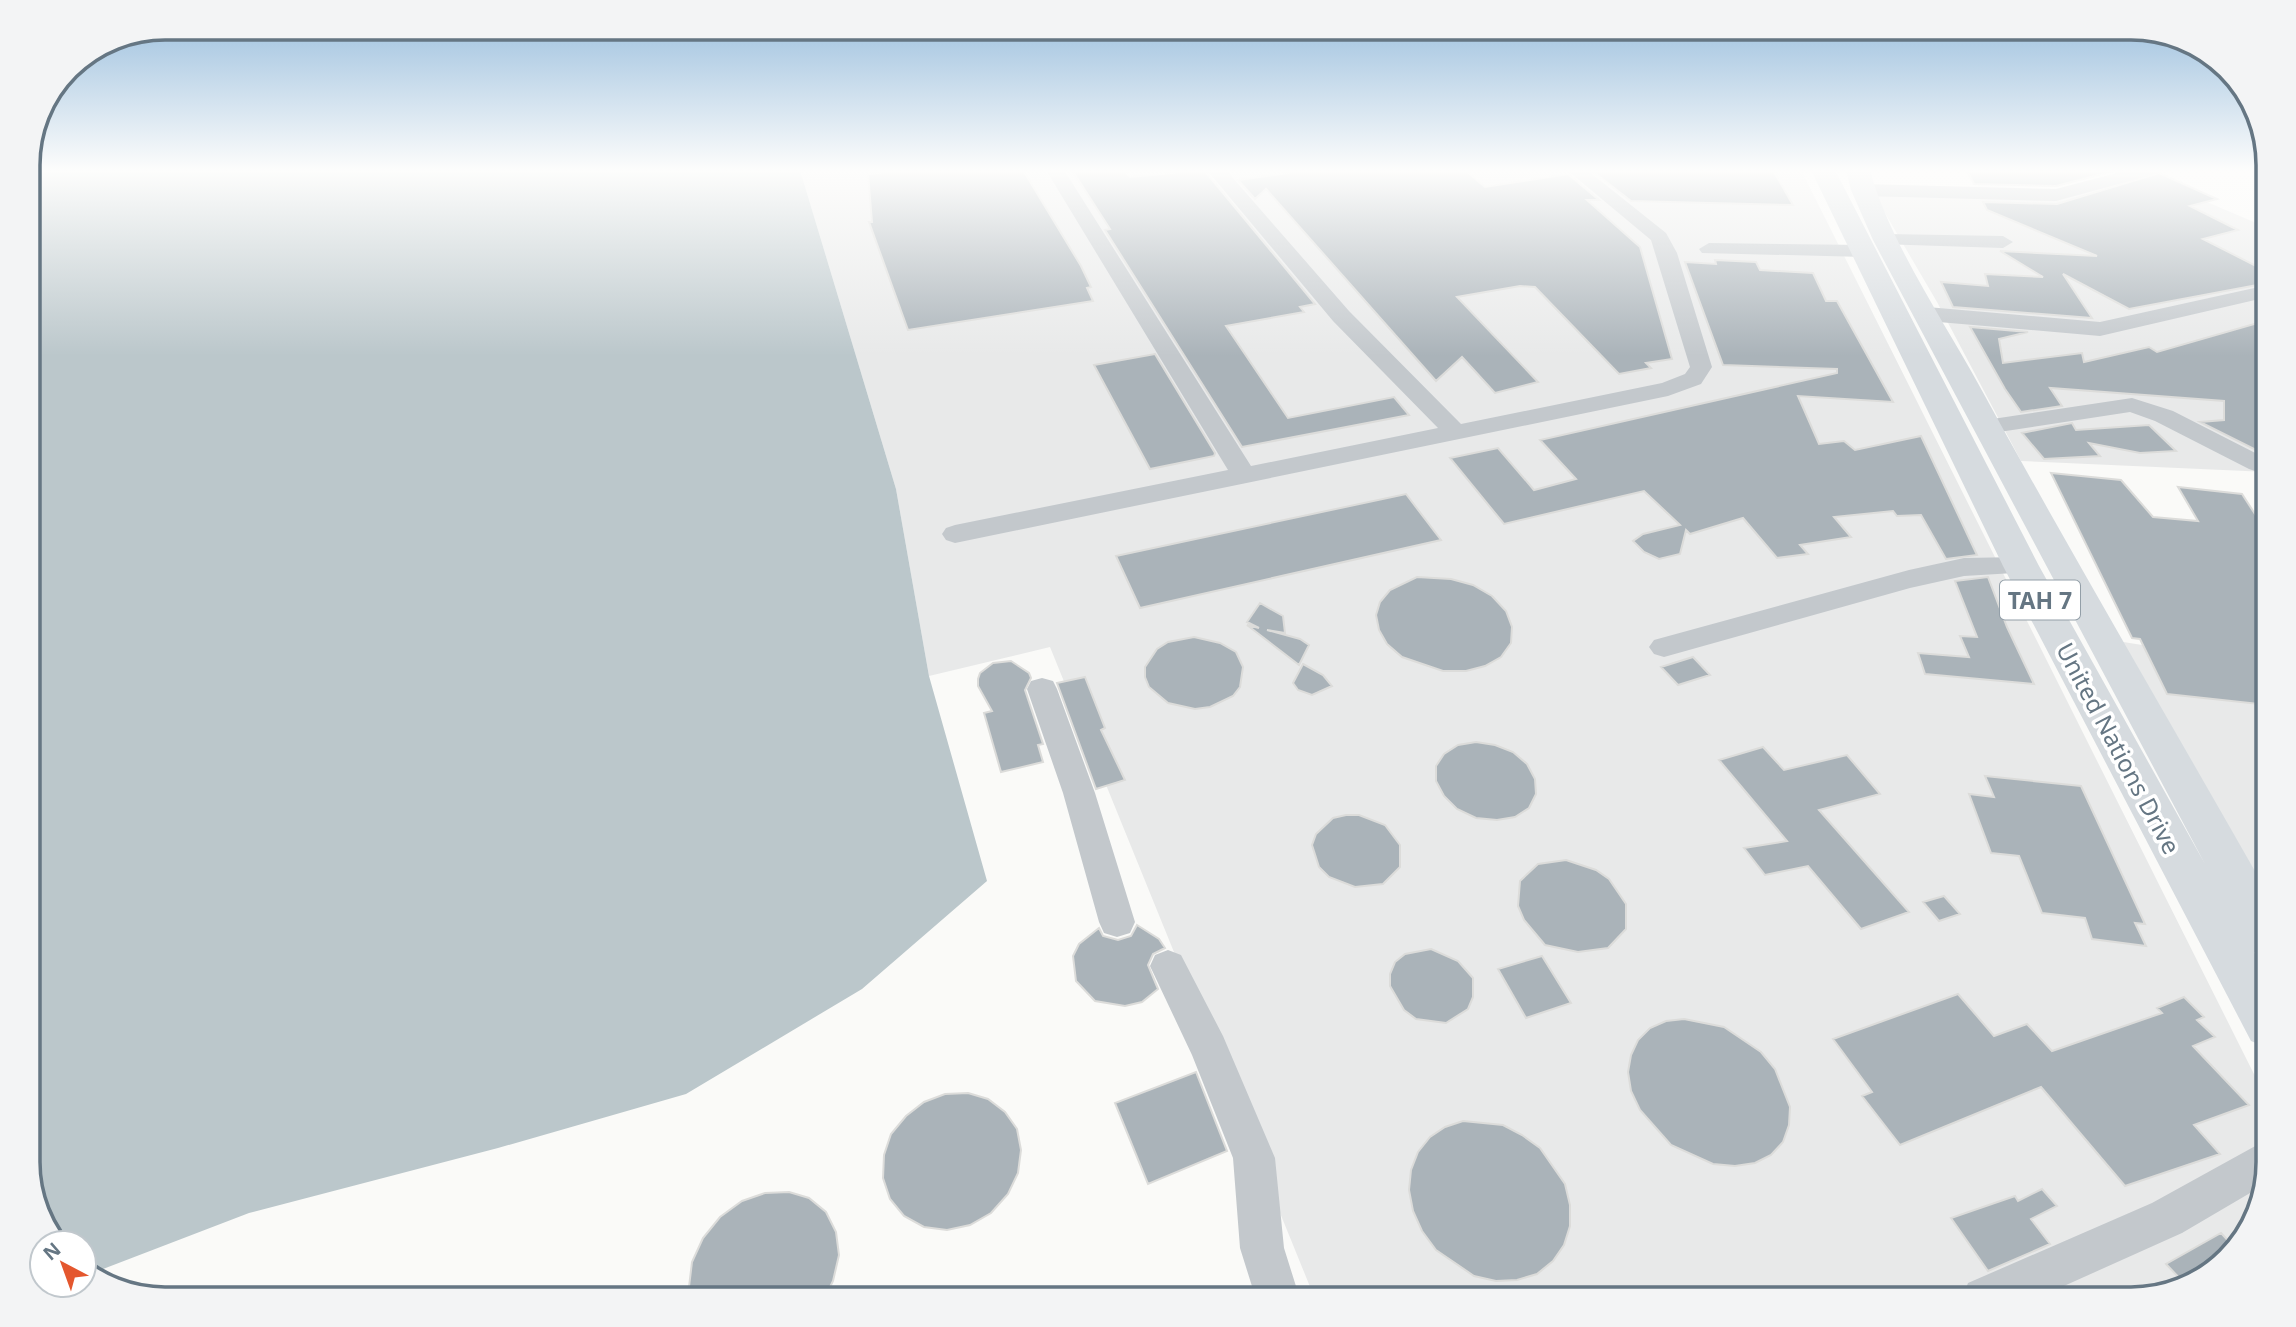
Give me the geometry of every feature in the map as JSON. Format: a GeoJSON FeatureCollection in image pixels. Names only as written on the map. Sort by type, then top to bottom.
{"type":"FeatureCollection","features":[{"type":"Feature","properties":{"kind":"highway","name":"United Nations Drive"},"geometry":{"type":"LineString","coordinates":[[1866,232],[1927,314],[1986,427],[2256,915]]}},
{"type":"Feature","properties":{"kind":"highway","name":"United Nations Drive"},"geometry":{"type":"LineString","coordinates":[[1872,232],[1875,245],[2021,566],[2256,1002]]}},
{"type":"Feature","properties":{"kind":"street"},"geometry":{"type":"LineString","coordinates":[[1093,232],[1244,475]]}},
{"type":"Feature","properties":{"kind":"street"},"geometry":{"type":"LineString","coordinates":[[1269,232],[1341,316],[1454,431]]}},
{"type":"Feature","properties":{"kind":"street"},"geometry":{"type":"LineString","coordinates":[[955,534],[1668,389],[1693,379],[1701,367],[1667,253],[1659,237],[1653,232]]}},
{"type":"Feature","properties":{"kind":"street"},"geometry":{"type":"LineString","coordinates":[[1709,249],[2003,242]]}},
{"type":"Feature","properties":{"kind":"street"},"geometry":{"type":"LineString","coordinates":[[1927,314],[2100,329],[2255,294]]}},
{"type":"Feature","properties":{"kind":"street"},"geometry":{"type":"LineString","coordinates":[[1986,427],[2132,405],[2164,416],[2255,463]]}},
{"type":"Feature","properties":{"kind":"street"},"geometry":{"type":"LineString","coordinates":[[1664,647],[1909,579],[1964,567],[2021,566]]}},
{"type":"Feature","properties":{"kind":"street"},"geometry":{"type":"LineString","coordinates":[[1042,689],[1079,793],[1117,922]]}},
{"type":"Feature","properties":{"kind":"street"},"geometry":{"type":"LineString","coordinates":[[1168,966],[1209,1049],[1254,1158],[1262,1248],[1274,1287]]}},
{"type":"Feature","properties":{"kind":"street"},"geometry":{"type":"LineString","coordinates":[[2011,1287],[2167,1218],[2256,1166]]}},
{"type":"Feature","properties":{"kind":"shaded area"},"geometry":{"type":"Polygon","coordinates":[[[41,232],[819,232],[896,489],[929,676],[987,881],[862,989],[686,1094],[498,1148],[249,1213],[102,1269],[98,1267],[98,1229],[60,1229],[47,1202],[41,1170],[41,232]]]}},
{"type":"Feature","properties":{"kind":"shaded area"},"geometry":{"type":"Polygon","coordinates":[[[819,232],[1832,232],[2256,1078],[2255,1178],[2252,1194],[2239,1224],[2230,1238],[2207,1261],[2179,1277],[2147,1286],[1310,1287],[1050,647],[929,676],[896,489],[819,232]]]}},
{"type":"Feature","properties":{"kind":"shaded area"},"geometry":{"type":"Polygon","coordinates":[[[1896,232],[2255,232],[2255,471],[2021,461],[1937,302],[1896,232]]]}},
{"type":"Feature","properties":{"kind":"shaded area"},"geometry":{"type":"Polygon","coordinates":[[[2117,641],[2256,663],[2256,904],[2117,641]]]}},
{"type":"Feature","properties":{"kind":"building"},"geometry":{"type":"Polygon","coordinates":[[[873,232],[1060,232],[1091,287],[1087,288],[1093,301],[908,330],[873,232]]]}},
{"type":"Feature","properties":{"kind":"building"},"geometry":{"type":"Polygon","coordinates":[[[1106,232],[1255,232],[1315,304],[1300,307],[1304,312],[1226,326],[1288,418],[1394,397],[1409,415],[1242,447],[1106,232]]]}},
{"type":"Feature","properties":{"kind":"building"},"geometry":{"type":"Polygon","coordinates":[[[1304,232],[1623,232],[1640,247],[1672,359],[1646,363],[1651,368],[1619,374],[1535,287],[1520,286],[1457,297],[1538,382],[1495,393],[1462,357],[1436,381],[1304,232]]]}},
{"type":"Feature","properties":{"kind":"building"},"geometry":{"type":"Polygon","coordinates":[[[2039,232],[2231,232],[2203,239],[2255,265],[2255,285],[2129,309],[2063,274],[2092,318],[1953,307],[1941,282],[1988,286],[1985,274],[2043,277],[2000,251],[2097,256],[2039,232]]]}},
{"type":"Feature","properties":{"kind":"building"},"geometry":{"type":"Polygon","coordinates":[[[1715,260],[1756,262],[1760,270],[1813,273],[1826,301],[1837,301],[1893,402],[1798,396],[1819,444],[1844,441],[1855,450],[1921,436],[1977,555],[1946,559],[1921,515],[1897,516],[1893,511],[1834,517],[1851,537],[1800,545],[1808,554],[1777,558],[1743,518],[1690,534],[1686,530],[1680,554],[1659,559],[1644,552],[1633,541],[1643,534],[1680,525],[1644,491],[1504,524],[1450,458],[1498,448],[1534,490],[1576,479],[1540,440],[1837,373],[1837,369],[1723,365],[1685,262],[1716,264],[1715,260]]]}},
{"type":"Feature","properties":{"kind":"building"},"geometry":{"type":"Polygon","coordinates":[[[2255,324],[2255,450],[2200,422],[2224,420],[2224,401],[2050,388],[2062,406],[2021,412],[1970,327],[2028,332],[1999,339],[2003,363],[2082,353],[2084,362],[2149,347],[2157,352],[2255,324]]]}},
{"type":"Feature","properties":{"kind":"building"},"geometry":{"type":"Polygon","coordinates":[[[1155,354],[1215,453],[1214,456],[1150,469],[1094,365],[1155,354]]]}},
{"type":"Feature","properties":{"kind":"building"},"geometry":{"type":"Polygon","coordinates":[[[2072,423],[2076,430],[2149,425],[2176,451],[2140,453],[2089,443],[2100,456],[2044,459],[2022,433],[2072,423]]]}},
{"type":"Feature","properties":{"kind":"building"},"geometry":{"type":"Polygon","coordinates":[[[2051,473],[2121,480],[2153,517],[2198,521],[2178,487],[2242,494],[2255,515],[2256,704],[2167,694],[2140,639],[2132,638],[2051,473]]]}},
{"type":"Feature","properties":{"kind":"building"},"geometry":{"type":"Polygon","coordinates":[[[1406,494],[1441,540],[1140,608],[1116,556],[1406,494]]]}},
{"type":"Feature","properties":{"kind":"building"},"geometry":{"type":"Polygon","coordinates":[[[1417,577],[1451,579],[1473,585],[1492,596],[1506,611],[1512,627],[1511,643],[1501,657],[1485,666],[1466,671],[1443,671],[1402,657],[1387,644],[1379,630],[1376,615],[1380,602],[1390,590],[1417,577]]]}},
{"type":"Feature","properties":{"kind":"building"},"geometry":{"type":"Polygon","coordinates":[[[1988,577],[2007,627],[2034,684],[1925,674],[1918,653],[1969,657],[1960,636],[1977,637],[1955,581],[1988,577]]]}},
{"type":"Feature","properties":{"kind":"building"},"geometry":{"type":"Polygon","coordinates":[[[1260,603],[1283,616],[1285,633],[1267,630],[1300,639],[1309,645],[1299,665],[1247,625],[1259,628],[1247,622],[1260,603]]]}},
{"type":"Feature","properties":{"kind":"building"},"geometry":{"type":"Polygon","coordinates":[[[1194,637],[1220,643],[1236,652],[1243,667],[1240,687],[1233,696],[1210,707],[1195,709],[1168,703],[1149,687],[1145,677],[1145,667],[1157,649],[1168,642],[1194,637]]]}},
{"type":"Feature","properties":{"kind":"building"},"geometry":{"type":"Polygon","coordinates":[[[1693,657],[1710,675],[1678,685],[1661,667],[1693,657]]]}},
{"type":"Feature","properties":{"kind":"building"},"geometry":{"type":"Polygon","coordinates":[[[1011,661],[1029,673],[1031,678],[1025,690],[1043,744],[1038,745],[1043,762],[1001,772],[984,713],[992,711],[978,686],[978,679],[980,673],[993,663],[1011,661]]]}},
{"type":"Feature","properties":{"kind":"building"},"geometry":{"type":"Polygon","coordinates":[[[1303,664],[1323,675],[1332,686],[1312,695],[1298,690],[1293,683],[1303,664]]]}},
{"type":"Feature","properties":{"kind":"building"},"geometry":{"type":"Polygon","coordinates":[[[1085,677],[1105,728],[1101,730],[1125,780],[1096,789],[1057,683],[1085,677]]]}},
{"type":"Feature","properties":{"kind":"building"},"geometry":{"type":"Polygon","coordinates":[[[1476,742],[1513,752],[1527,764],[1535,779],[1536,794],[1529,808],[1515,817],[1497,820],[1476,818],[1457,809],[1444,796],[1436,781],[1436,766],[1444,754],[1458,745],[1476,742]]]}},
{"type":"Feature","properties":{"kind":"building"},"geometry":{"type":"Polygon","coordinates":[[[1763,747],[1784,770],[1847,755],[1880,794],[1819,810],[1909,912],[1861,929],[1808,866],[1765,875],[1744,848],[1787,841],[1719,760],[1763,747]]]}},
{"type":"Feature","properties":{"kind":"building"},"geometry":{"type":"Polygon","coordinates":[[[1985,776],[2081,786],[2145,924],[2135,923],[2146,946],[2092,939],[2085,918],[2042,913],[2019,856],[1991,853],[1969,794],[1994,797],[1985,776]]]}},
{"type":"Feature","properties":{"kind":"building"},"geometry":{"type":"Polygon","coordinates":[[[1359,815],[1385,825],[1400,845],[1400,867],[1383,884],[1355,887],[1329,877],[1319,867],[1312,845],[1316,834],[1333,818],[1359,815]]]}},
{"type":"Feature","properties":{"kind":"building"},"geometry":{"type":"Polygon","coordinates":[[[1566,860],[1596,870],[1609,879],[1626,904],[1626,929],[1608,948],[1578,952],[1545,945],[1524,920],[1518,906],[1520,881],[1538,864],[1566,860]]]}},
{"type":"Feature","properties":{"kind":"building"},"geometry":{"type":"Polygon","coordinates":[[[1944,896],[1960,914],[1939,921],[1923,902],[1944,896]]]}},
{"type":"Feature","properties":{"kind":"building"},"geometry":{"type":"Polygon","coordinates":[[[1137,925],[1159,939],[1165,948],[1153,954],[1148,965],[1158,989],[1142,1002],[1125,1006],[1095,1001],[1076,981],[1073,956],[1079,944],[1099,928],[1103,936],[1118,940],[1131,936],[1137,925]]]}},
{"type":"Feature","properties":{"kind":"building"},"geometry":{"type":"Polygon","coordinates":[[[1431,949],[1458,961],[1473,978],[1473,997],[1468,1009],[1446,1023],[1416,1019],[1404,1010],[1390,986],[1390,974],[1395,962],[1405,954],[1431,949]]]}},
{"type":"Feature","properties":{"kind":"building"},"geometry":{"type":"Polygon","coordinates":[[[1542,956],[1571,1003],[1526,1018],[1498,969],[1542,956]]]}},
{"type":"Feature","properties":{"kind":"building"},"geometry":{"type":"Polygon","coordinates":[[[1958,994],[1994,1036],[2027,1024],[2052,1051],[2162,1013],[2157,1008],[2184,997],[2204,1017],[2197,1020],[2215,1037],[2193,1046],[2249,1105],[2194,1125],[2220,1154],[2125,1186],[2041,1087],[1900,1145],[1862,1096],[1872,1092],[1833,1039],[1958,994]]]}},
{"type":"Feature","properties":{"kind":"building"},"geometry":{"type":"Polygon","coordinates":[[[1684,1019],[1724,1027],[1761,1052],[1775,1069],[1790,1107],[1789,1125],[1783,1142],[1771,1155],[1755,1163],[1735,1166],[1713,1164],[1671,1145],[1640,1110],[1631,1091],[1628,1072],[1631,1055],[1638,1040],[1650,1028],[1666,1021],[1684,1019]]]}},
{"type":"Feature","properties":{"kind":"building"},"geometry":{"type":"Polygon","coordinates":[[[1196,1072],[1227,1151],[1148,1184],[1115,1103],[1196,1072]]]}},
{"type":"Feature","properties":{"kind":"building"},"geometry":{"type":"Polygon","coordinates":[[[968,1093],[988,1099],[1005,1112],[1017,1129],[1021,1150],[1018,1173],[1008,1194],[991,1213],[970,1225],[947,1230],[924,1227],[904,1216],[890,1199],[883,1178],[884,1155],[891,1134],[906,1116],[924,1102],[945,1094],[968,1093]]]}},
{"type":"Feature","properties":{"kind":"building"},"geometry":{"type":"Polygon","coordinates":[[[1463,1121],[1503,1125],[1522,1135],[1540,1148],[1565,1184],[1570,1205],[1570,1226],[1564,1245],[1553,1261],[1537,1274],[1517,1280],[1496,1281],[1474,1276],[1436,1250],[1422,1231],[1413,1211],[1409,1190],[1411,1170],[1418,1152],[1430,1137],[1445,1127],[1463,1121]]]}},
{"type":"Feature","properties":{"kind":"building"},"geometry":{"type":"Polygon","coordinates":[[[2042,1189],[2057,1206],[2031,1219],[2050,1244],[1988,1271],[1951,1218],[2015,1196],[2018,1201],[2042,1189]]]}},
{"type":"Feature","properties":{"kind":"building"},"geometry":{"type":"Polygon","coordinates":[[[789,1192],[809,1198],[826,1212],[836,1232],[839,1255],[830,1287],[689,1287],[692,1262],[703,1238],[720,1217],[742,1201],[765,1193],[789,1192]]]}},
{"type":"Feature","properties":{"kind":"building"},"geometry":{"type":"Polygon","coordinates":[[[2221,1233],[2228,1240],[2207,1261],[2179,1277],[2166,1264],[2221,1233]]]}}]}
